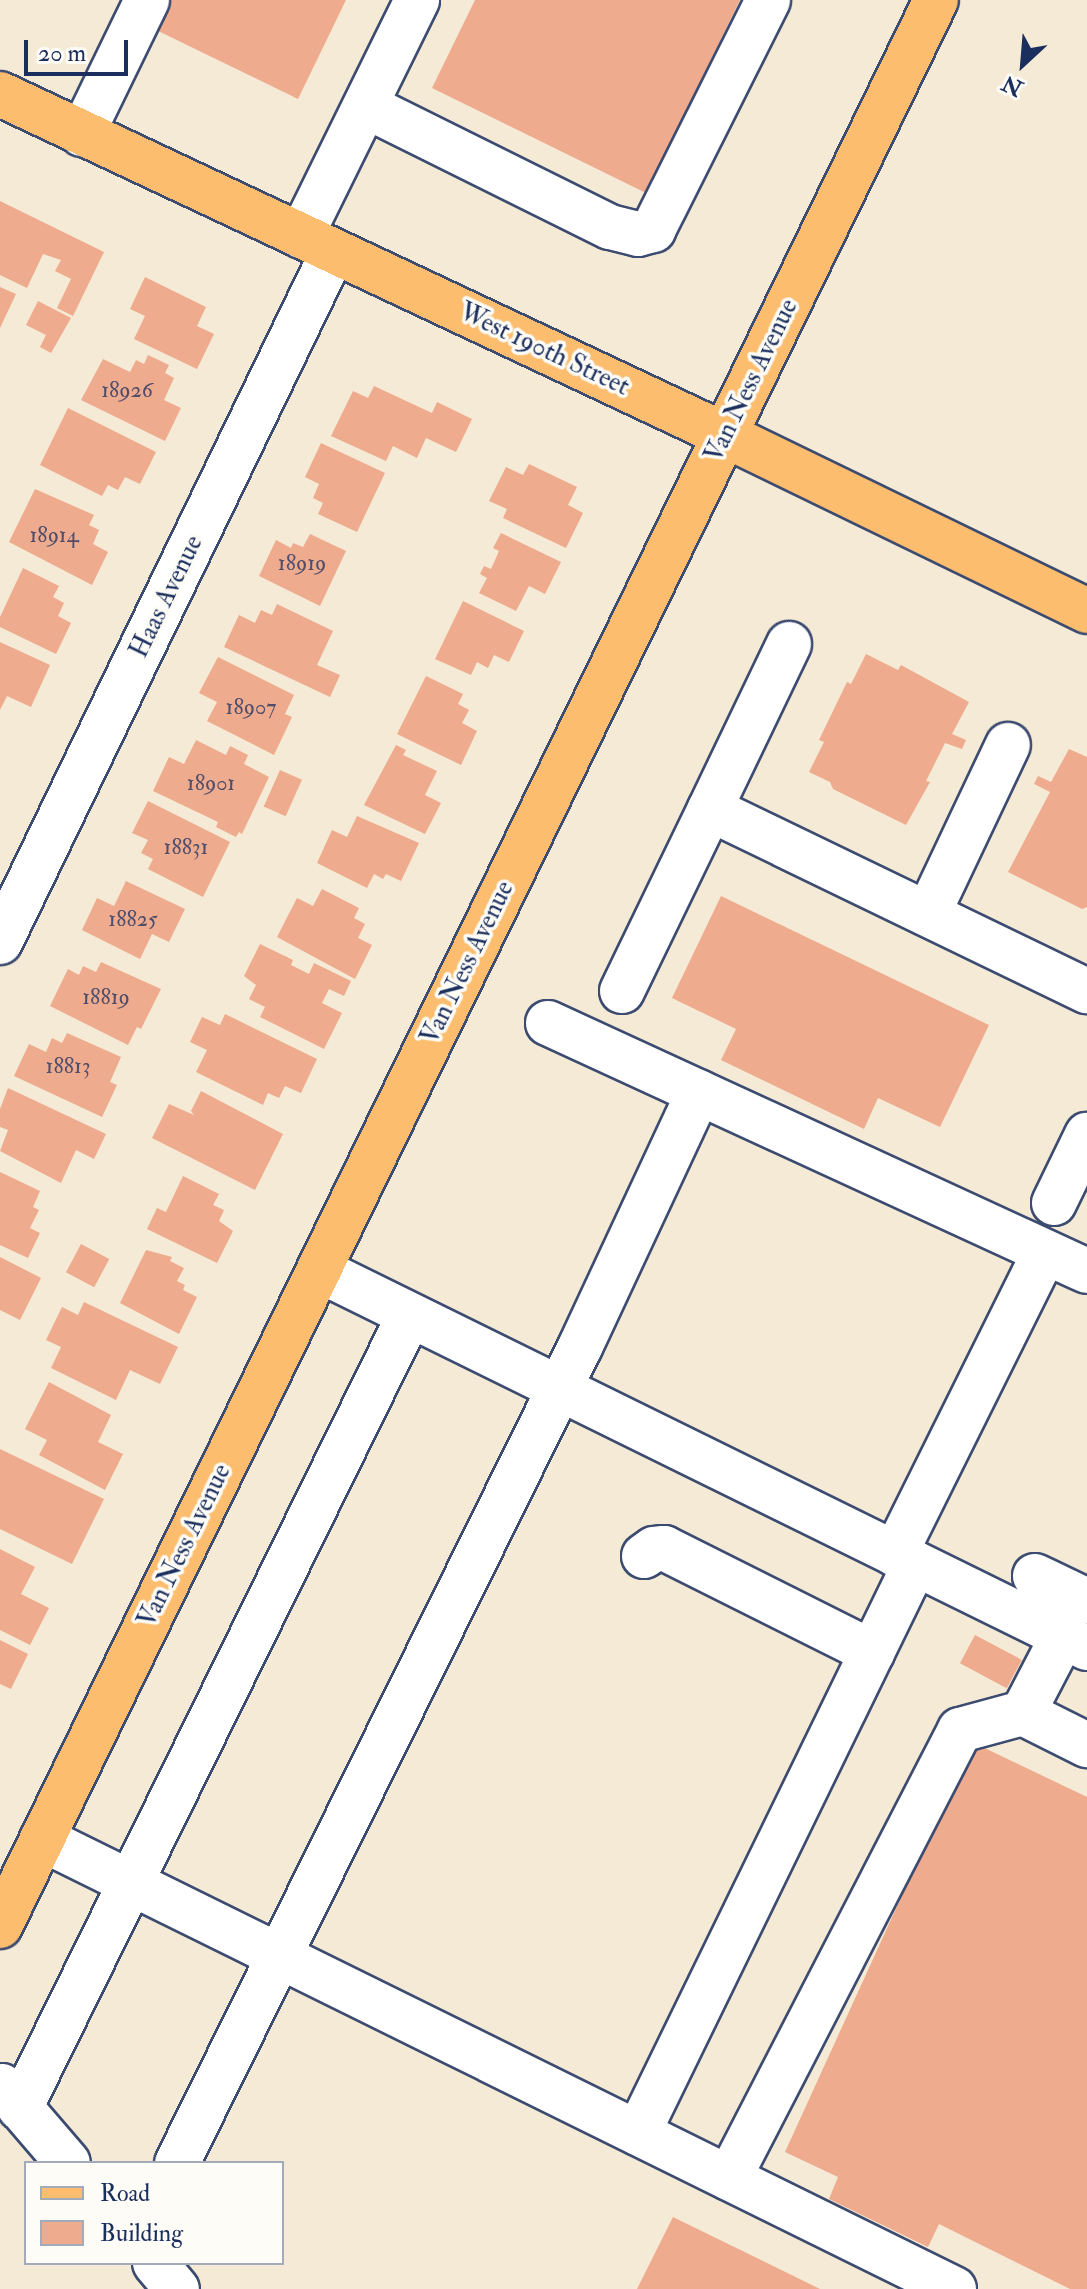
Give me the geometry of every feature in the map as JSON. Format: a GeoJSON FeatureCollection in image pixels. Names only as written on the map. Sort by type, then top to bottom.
{"type":"FeatureCollection","features":[{"type":"Feature","properties":{"kind":"main road","name":"Van Ness Avenue"},"geometry":{"type":"LineString","coordinates":[[0,1926],[936,0]]}},
{"type":"Feature","properties":{"kind":"main road","name":"West 190th Street"},"geometry":{"type":"LineString","coordinates":[[0,94],[725,435],[1087,611]]}},
{"type":"Feature","properties":{"kind":"street"},"geometry":{"type":"LineString","coordinates":[[82,134],[147,0]]}},
{"type":"Feature","properties":{"kind":"street","name":"Haas Avenue"},"geometry":{"type":"LineString","coordinates":[[0,942],[317,244],[366,106],[417,0]]}},
{"type":"Feature","properties":{"kind":"street"},"geometry":{"type":"LineString","coordinates":[[366,106],[610,227],[638,234],[653,230],[768,0]]}},
{"type":"Feature","properties":{"kind":"street"},"geometry":{"type":"LineString","coordinates":[[622,991],[789,644]]}},
{"type":"Feature","properties":{"kind":"street"},"geometry":{"type":"LineString","coordinates":[[928,914],[1008,745]]}},
{"type":"Feature","properties":{"kind":"street"},"geometry":{"type":"LineString","coordinates":[[710,809],[1087,991]]}},
{"type":"Feature","properties":{"kind":"street"},"geometry":{"type":"LineString","coordinates":[[548,1023],[1087,1271]]}},
{"type":"Feature","properties":{"kind":"street"},"geometry":{"type":"LineString","coordinates":[[178,2161],[558,1391],[699,1092]]}},
{"type":"Feature","properties":{"kind":"street"},"geometry":{"type":"LineString","coordinates":[[1054,1203],[1087,1135]]}},
{"type":"Feature","properties":{"kind":"street"},"geometry":{"type":"LineString","coordinates":[[638,2133],[872,1652],[905,1559],[1045,1252]]}},
{"type":"Feature","properties":{"kind":"street"},"geometry":{"type":"LineString","coordinates":[[319,1270],[558,1391],[905,1559],[1079,1628]]}},
{"type":"Feature","properties":{"kind":"street"},"geometry":{"type":"LineString","coordinates":[[66,2161],[10,2096],[126,1897],[409,1316]]}},
{"type":"Feature","properties":{"kind":"street"},"geometry":{"type":"LineString","coordinates":[[644,1556],[654,1549],[664,1548],[872,1652]]}},
{"type":"Feature","properties":{"kind":"street"},"geometry":{"type":"LineString","coordinates":[[1035,1576],[1079,1628]]}},
{"type":"Feature","properties":{"kind":"street"},"geometry":{"type":"LineString","coordinates":[[729,2178],[960,1730],[1023,1713],[1079,1628]]}},
{"type":"Feature","properties":{"kind":"street"},"geometry":{"type":"LineString","coordinates":[[1023,1713],[1087,1745]]}},
{"type":"Feature","properties":{"kind":"street"},"geometry":{"type":"LineString","coordinates":[[42,1839],[126,1897],[280,1956],[954,2289]]}},
{"type":"Feature","properties":{"kind":"street"},"geometry":{"type":"LineString","coordinates":[[157,2265],[177,2289]]}},
{"type":"Feature","properties":{"kind":"building"},"geometry":{"type":"Polygon","coordinates":[[[169,0],[346,0],[298,99],[154,29],[169,0]]]}},
{"type":"Feature","properties":{"kind":"building"},"geometry":{"type":"Polygon","coordinates":[[[475,0],[740,0],[646,193],[432,88],[475,0]]]}},
{"type":"Feature","properties":{"kind":"building"},"geometry":{"type":"Polygon","coordinates":[[[0,201],[104,252],[73,316],[57,308],[71,279],[55,271],[61,260],[43,254],[27,288],[0,275],[0,201]]]}},
{"type":"Feature","properties":{"kind":"building"},"geometry":{"type":"Polygon","coordinates":[[[145,277],[206,307],[197,326],[214,334],[197,369],[134,339],[145,316],[130,309],[145,277]]]}},
{"type":"Feature","properties":{"kind":"building"},"geometry":{"type":"Polygon","coordinates":[[[0,287],[16,294],[0,328],[0,287]]]}},
{"type":"Feature","properties":{"kind":"building"},"geometry":{"type":"Polygon","coordinates":[[[38,301],[71,318],[51,353],[40,347],[46,335],[26,325],[38,301]]]}},
{"type":"Feature","properties":{"kind":"building"},"geometry":{"type":"Polygon","coordinates":[[[148,355],[169,365],[165,373],[174,378],[164,400],[181,408],[165,441],[81,400],[103,359],[130,372],[136,360],[144,364],[148,355]]]}},
{"type":"Feature","properties":{"kind":"building"},"geometry":{"type":"Polygon","coordinates":[[[374,386],[432,413],[437,402],[472,419],[456,452],[426,438],[417,458],[393,446],[386,461],[331,436],[353,391],[368,398],[374,386]]]}},
{"type":"Feature","properties":{"kind":"building"},"geometry":{"type":"Polygon","coordinates":[[[68,408],[156,452],[140,484],[125,477],[118,490],[108,485],[102,496],[40,465],[68,408]]]}},
{"type":"Feature","properties":{"kind":"building"},"geometry":{"type":"Polygon","coordinates":[[[321,443],[385,473],[357,532],[318,514],[323,503],[313,498],[319,484],[305,477],[321,443]]]}},
{"type":"Feature","properties":{"kind":"building"},"geometry":{"type":"Polygon","coordinates":[[[529,464],[577,487],[568,505],[583,513],[566,548],[503,518],[507,509],[489,501],[506,467],[523,475],[529,464]]]}},
{"type":"Feature","properties":{"kind":"building"},"geometry":{"type":"Polygon","coordinates":[[[35,489],[94,515],[89,525],[99,530],[93,544],[108,552],[92,585],[9,542],[35,489]]]}},
{"type":"Feature","properties":{"kind":"building"},"geometry":{"type":"Polygon","coordinates":[[[501,533],[561,562],[545,594],[529,586],[516,611],[479,593],[487,578],[480,574],[484,566],[491,569],[499,551],[493,548],[501,533]]]}},
{"type":"Feature","properties":{"kind":"building"},"geometry":{"type":"Polygon","coordinates":[[[310,534],[346,551],[320,606],[259,576],[276,540],[291,548],[293,543],[303,547],[310,534]]]}},
{"type":"Feature","properties":{"kind":"building"},"geometry":{"type":"Polygon","coordinates":[[[23,568],[59,586],[53,597],[64,603],[58,616],[71,623],[56,654],[0,627],[0,617],[23,568]]]}},
{"type":"Feature","properties":{"kind":"building"},"geometry":{"type":"Polygon","coordinates":[[[463,601],[524,631],[509,662],[494,655],[488,668],[477,662],[471,675],[435,659],[463,601]]]}},
{"type":"Feature","properties":{"kind":"building"},"geometry":{"type":"Polygon","coordinates":[[[277,604],[333,631],[317,665],[340,675],[330,697],[224,647],[239,615],[255,623],[261,610],[272,615],[277,604]]]}},
{"type":"Feature","properties":{"kind":"building"},"geometry":{"type":"Polygon","coordinates":[[[0,642],[50,665],[31,707],[7,696],[0,710],[0,642]]]}},
{"type":"Feature","properties":{"kind":"building"},"geometry":{"type":"Polygon","coordinates":[[[866,654],[898,670],[901,665],[969,702],[952,734],[966,740],[962,749],[945,743],[926,781],[930,782],[906,825],[833,789],[830,782],[809,772],[824,742],[819,740],[847,682],[851,684],[866,654]]]}},
{"type":"Feature","properties":{"kind":"building"},"geometry":{"type":"Polygon","coordinates":[[[218,657],[294,695],[285,714],[292,717],[274,755],[207,721],[217,702],[199,693],[218,657]]]}},
{"type":"Feature","properties":{"kind":"building"},"geometry":{"type":"Polygon","coordinates":[[[426,676],[463,694],[458,704],[469,710],[462,723],[477,731],[461,765],[397,734],[426,676]]]}},
{"type":"Feature","properties":{"kind":"building"},"geometry":{"type":"Polygon","coordinates":[[[196,740],[226,755],[230,746],[248,755],[244,764],[269,777],[242,834],[239,832],[236,837],[216,827],[218,822],[153,791],[169,757],[184,764],[196,740]]]}},
{"type":"Feature","properties":{"kind":"building"},"geometry":{"type":"Polygon","coordinates":[[[396,745],[406,750],[403,755],[437,771],[425,795],[441,803],[425,834],[364,805],[396,745]]]}},
{"type":"Feature","properties":{"kind":"building"},"geometry":{"type":"Polygon","coordinates":[[[1069,749],[1087,757],[1087,907],[1082,909],[1008,872],[1050,792],[1034,784],[1038,776],[1051,782],[1069,749]]]}},
{"type":"Feature","properties":{"kind":"building"},"geometry":{"type":"Polygon","coordinates":[[[280,770],[302,780],[286,816],[264,807],[280,770]]]}},
{"type":"Feature","properties":{"kind":"building"},"geometry":{"type":"Polygon","coordinates":[[[148,801],[230,842],[203,897],[148,869],[153,859],[141,853],[148,840],[132,833],[148,801]]]}},
{"type":"Feature","properties":{"kind":"building"},"geometry":{"type":"Polygon","coordinates":[[[357,816],[419,843],[401,881],[386,874],[383,879],[374,874],[367,888],[317,863],[332,830],[347,837],[357,816]]]}},
{"type":"Feature","properties":{"kind":"building"},"geometry":{"type":"Polygon","coordinates":[[[126,881],[185,909],[169,942],[152,934],[140,959],[82,930],[97,898],[114,906],[126,881]]]}},
{"type":"Feature","properties":{"kind":"building"},"geometry":{"type":"Polygon","coordinates":[[[322,889],[359,908],[354,918],[365,924],[358,938],[372,945],[355,979],[277,937],[297,898],[313,906],[322,889]]]}},
{"type":"Feature","properties":{"kind":"building"},"geometry":{"type":"Polygon","coordinates":[[[721,896],[989,1025],[940,1127],[878,1098],[864,1129],[721,1060],[736,1029],[672,998],[721,896]]]}},
{"type":"Feature","properties":{"kind":"building"},"geometry":{"type":"Polygon","coordinates":[[[260,944],[293,960],[291,965],[309,974],[314,963],[351,981],[344,996],[329,989],[322,1003],[342,1013],[324,1049],[260,1017],[265,1007],[249,999],[256,985],[244,976],[260,944]]]}},
{"type":"Feature","properties":{"kind":"building"},"geometry":{"type":"Polygon","coordinates":[[[101,962],[161,989],[141,1029],[137,1027],[128,1045],[50,1006],[68,969],[79,975],[83,966],[96,972],[101,962]]]}},
{"type":"Feature","properties":{"kind":"building"},"geometry":{"type":"Polygon","coordinates":[[[225,1014],[317,1059],[301,1093],[285,1086],[279,1098],[268,1093],[263,1105],[196,1072],[207,1050],[190,1042],[202,1017],[220,1025],[225,1014]]]}},
{"type":"Feature","properties":{"kind":"building"},"geometry":{"type":"Polygon","coordinates":[[[67,1033],[121,1057],[110,1082],[117,1085],[102,1117],[14,1076],[29,1044],[46,1052],[52,1038],[62,1043],[67,1033]]]}},
{"type":"Feature","properties":{"kind":"building"},"geometry":{"type":"Polygon","coordinates":[[[8,1088],[106,1134],[94,1159],[76,1150],[61,1183],[0,1151],[8,1130],[0,1127],[0,1109],[8,1088]]]}},
{"type":"Feature","properties":{"kind":"building"},"geometry":{"type":"Polygon","coordinates":[[[201,1091],[283,1134],[255,1190],[152,1138],[169,1104],[194,1115],[191,1111],[201,1091]]]}},
{"type":"Feature","properties":{"kind":"building"},"geometry":{"type":"Polygon","coordinates":[[[0,1172],[40,1191],[33,1207],[39,1210],[30,1228],[40,1233],[28,1258],[0,1245],[0,1172]]]}},
{"type":"Feature","properties":{"kind":"building"},"geometry":{"type":"Polygon","coordinates":[[[183,1176],[219,1194],[213,1205],[224,1210],[219,1221],[233,1231],[217,1263],[147,1229],[157,1208],[166,1212],[183,1176]]]}},
{"type":"Feature","properties":{"kind":"building"},"geometry":{"type":"Polygon","coordinates":[[[81,1244],[109,1259],[94,1287],[66,1272],[81,1244]]]}},
{"type":"Feature","properties":{"kind":"building"},"geometry":{"type":"Polygon","coordinates":[[[146,1250],[172,1257],[170,1261],[184,1268],[177,1281],[185,1285],[183,1290],[197,1297],[179,1334],[120,1303],[146,1250]]]}},
{"type":"Feature","properties":{"kind":"building"},"geometry":{"type":"Polygon","coordinates":[[[0,1257],[41,1278],[20,1320],[0,1310],[0,1257]]]}},
{"type":"Feature","properties":{"kind":"building"},"geometry":{"type":"Polygon","coordinates":[[[84,1302],[178,1347],[160,1384],[130,1370],[116,1400],[51,1368],[61,1347],[46,1340],[62,1307],[78,1315],[84,1302]]]}},
{"type":"Feature","properties":{"kind":"building"},"geometry":{"type":"Polygon","coordinates":[[[49,1382],[111,1415],[98,1442],[123,1454],[105,1490],[39,1455],[47,1440],[25,1429],[49,1382]]]}},
{"type":"Feature","properties":{"kind":"building"},"geometry":{"type":"Polygon","coordinates":[[[0,1449],[104,1499],[72,1564],[0,1529],[0,1449]]]}},
{"type":"Feature","properties":{"kind":"building"},"geometry":{"type":"Polygon","coordinates":[[[0,1549],[35,1567],[21,1594],[49,1608],[30,1645],[0,1630],[0,1549]]]}},
{"type":"Feature","properties":{"kind":"building"},"geometry":{"type":"Polygon","coordinates":[[[975,1635],[1022,1660],[1007,1688],[960,1663],[975,1635]]]}},
{"type":"Feature","properties":{"kind":"building"},"geometry":{"type":"Polygon","coordinates":[[[0,1640],[28,1654],[11,1689],[0,1684],[0,1640]]]}},
{"type":"Feature","properties":{"kind":"building"},"geometry":{"type":"Polygon","coordinates":[[[972,1742],[1087,1797],[1087,2289],[1070,2289],[939,2224],[928,2247],[829,2199],[838,2177],[785,2152],[972,1742]]]}},
{"type":"Feature","properties":{"kind":"building"},"geometry":{"type":"Polygon","coordinates":[[[673,2217],[820,2289],[637,2289],[673,2217]]]}}]}
